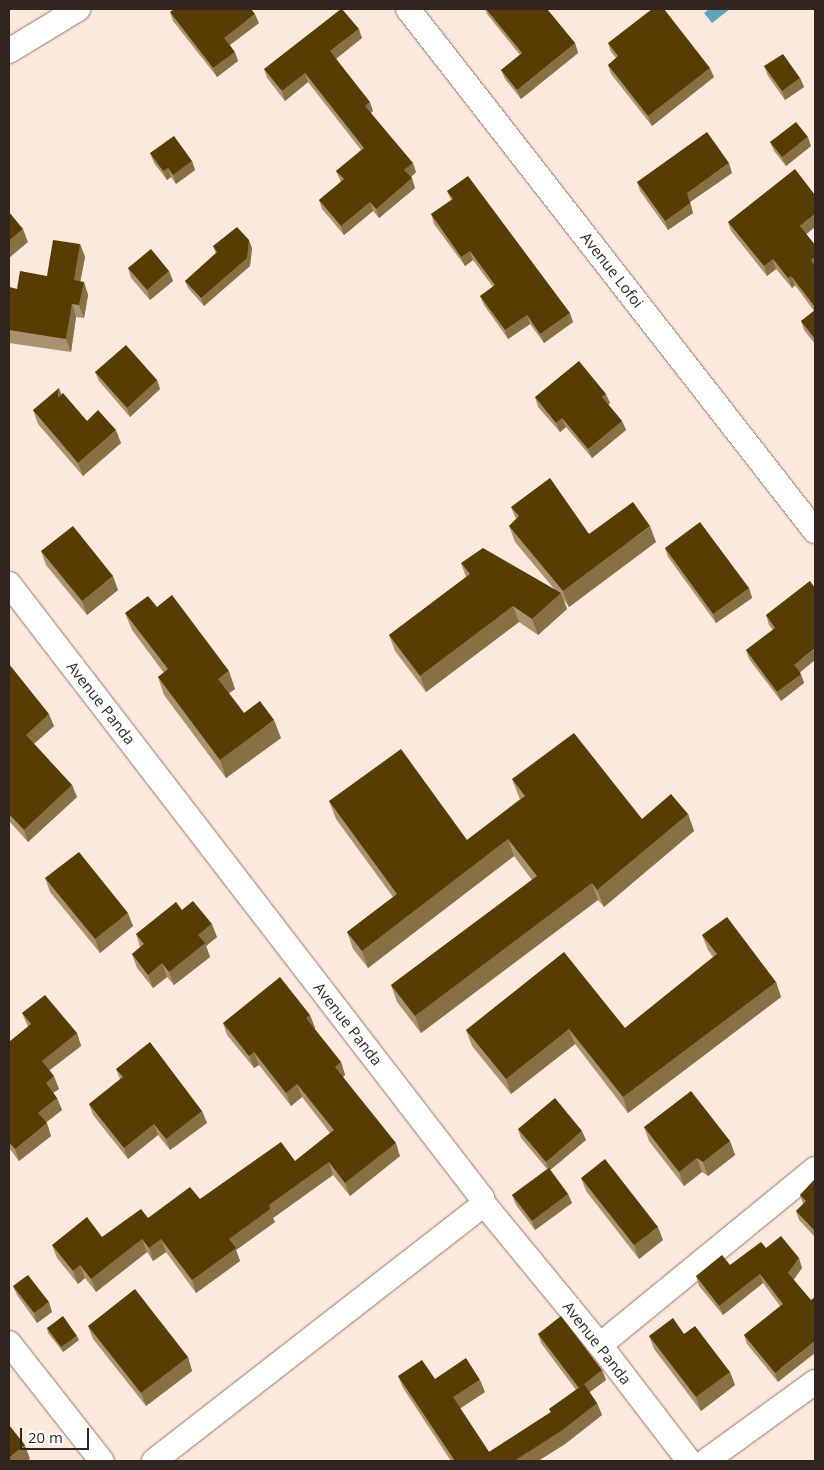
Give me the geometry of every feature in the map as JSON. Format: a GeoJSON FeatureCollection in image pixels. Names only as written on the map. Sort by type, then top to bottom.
{"type":"FeatureCollection","features":[{"type":"Feature","properties":{"kind":"street"},"geometry":{"type":"LineString","coordinates":[[9,52],[78,9]]}},
{"type":"Feature","properties":{"kind":"street","name":"Avenue Lofoi"},"geometry":{"type":"LineString","coordinates":[[408,9],[815,531]]}},
{"type":"Feature","properties":{"kind":"street","name":"Avenue Panda"},"geometry":{"type":"LineString","coordinates":[[9,584],[482,1198],[484,1204],[600,1345],[689,1461]]}},
{"type":"Feature","properties":{"kind":"street"},"geometry":{"type":"LineString","coordinates":[[600,1345],[815,1169]]}},
{"type":"Feature","properties":{"kind":"street"},"geometry":{"type":"LineString","coordinates":[[154,1461],[484,1204]]}},
{"type":"Feature","properties":{"kind":"street"},"geometry":{"type":"LineString","coordinates":[[9,1344],[102,1461]]}},
{"type":"Feature","properties":{"kind":"street"},"geometry":{"type":"LineString","coordinates":[[706,1461],[815,1382]]}},
{"type":"Feature","properties":{"kind":"water"},"geometry":{"type":"Polygon","coordinates":[[[709,9],[730,9],[712,23],[704,13],[709,9]]]}},
{"type":"Feature","properties":{"kind":"building"},"geometry":{"type":"Polygon","coordinates":[[[174,9],[251,9],[255,14],[224,38],[235,52],[213,68],[170,12],[174,9]]]}},
{"type":"Feature","properties":{"kind":"building"},"geometry":{"type":"Polygon","coordinates":[[[341,9],[359,29],[330,51],[370,102],[365,106],[413,163],[404,170],[412,178],[376,209],[370,202],[341,226],[319,200],[344,179],[336,171],[364,148],[305,73],[282,91],[264,69],[341,9]]]}},
{"type":"Feature","properties":{"kind":"building"},"geometry":{"type":"Polygon","coordinates":[[[486,9],[547,9],[575,43],[517,90],[501,70],[522,53],[486,9]]]}},
{"type":"Feature","properties":{"kind":"building"},"geometry":{"type":"Polygon","coordinates":[[[652,9],[664,9],[710,68],[648,116],[608,65],[618,56],[608,43],[652,9]]]}},
{"type":"Feature","properties":{"kind":"building"},"geometry":{"type":"Polygon","coordinates":[[[783,54],[800,78],[782,91],[764,66],[783,54]]]}},
{"type":"Feature","properties":{"kind":"building"},"geometry":{"type":"Polygon","coordinates":[[[796,122],[808,137],[782,157],[770,142],[796,122]]]}},
{"type":"Feature","properties":{"kind":"building"},"geometry":{"type":"Polygon","coordinates":[[[707,132],[729,163],[687,193],[690,203],[665,221],[637,182],[707,132]]]}},
{"type":"Feature","properties":{"kind":"building"},"geometry":{"type":"Polygon","coordinates":[[[174,136],[192,161],[173,175],[168,168],[163,171],[150,153],[174,136]]]}},
{"type":"Feature","properties":{"kind":"building"},"geometry":{"type":"Polygon","coordinates":[[[795,169],[815,195],[815,214],[800,226],[815,245],[815,257],[811,260],[815,267],[815,307],[791,276],[788,278],[773,259],[764,266],[728,222],[795,169]]]}},
{"type":"Feature","properties":{"kind":"building"},"geometry":{"type":"Polygon","coordinates":[[[468,176],[570,313],[540,334],[527,315],[505,330],[480,296],[495,285],[470,251],[461,257],[431,214],[453,199],[447,191],[468,176]]]}},
{"type":"Feature","properties":{"kind":"building"},"geometry":{"type":"Polygon","coordinates":[[[9,212],[23,229],[9,241],[9,212]]]}},
{"type":"Feature","properties":{"kind":"building"},"geometry":{"type":"Polygon","coordinates":[[[237,227],[249,240],[247,258],[201,298],[185,281],[217,252],[213,246],[237,227]]]}},
{"type":"Feature","properties":{"kind":"building"},"geometry":{"type":"Polygon","coordinates":[[[53,240],[80,244],[74,280],[84,282],[79,305],[72,304],[66,339],[9,330],[9,287],[17,289],[20,271],[47,276],[53,240]]]}},
{"type":"Feature","properties":{"kind":"building"},"geometry":{"type":"Polygon","coordinates":[[[151,249],[169,271],[147,290],[128,268],[151,249]]]}},
{"type":"Feature","properties":{"kind":"building"},"geometry":{"type":"Polygon","coordinates":[[[815,310],[815,339],[801,321],[815,310]]]}},
{"type":"Feature","properties":{"kind":"building"},"geometry":{"type":"Polygon","coordinates":[[[126,345],[157,380],[127,408],[95,372],[126,345]]]}},
{"type":"Feature","properties":{"kind":"building"},"geometry":{"type":"Polygon","coordinates":[[[579,361],[606,394],[602,397],[622,421],[588,449],[562,418],[556,423],[535,397],[579,361]]]}},
{"type":"Feature","properties":{"kind":"building"},"geometry":{"type":"Polygon","coordinates":[[[59,388],[58,398],[63,393],[87,421],[98,410],[116,430],[78,463],[33,410],[59,388]]]}},
{"type":"Feature","properties":{"kind":"building"},"geometry":{"type":"Polygon","coordinates":[[[550,478],[589,534],[633,502],[650,526],[563,591],[509,526],[519,516],[511,507],[550,478]]]}},
{"type":"Feature","properties":{"kind":"building"},"geometry":{"type":"Polygon","coordinates":[[[700,522],[749,588],[713,614],[665,548],[700,522]]]}},
{"type":"Feature","properties":{"kind":"building"},"geometry":{"type":"Polygon","coordinates":[[[73,526],[113,576],[82,601],[41,551],[73,526]]]}},
{"type":"Feature","properties":{"kind":"building"},"geometry":{"type":"Polygon","coordinates":[[[483,548],[561,593],[532,619],[513,606],[420,676],[389,635],[470,574],[461,563],[483,548]]]}},
{"type":"Feature","properties":{"kind":"building"},"geometry":{"type":"Polygon","coordinates":[[[810,581],[815,588],[815,648],[794,665],[801,674],[777,692],[746,650],[775,628],[766,615],[810,581]]]}},
{"type":"Feature","properties":{"kind":"building"},"geometry":{"type":"Polygon","coordinates":[[[172,595],[229,671],[218,679],[244,713],[260,701],[274,720],[220,760],[158,677],[168,669],[125,613],[148,596],[157,607],[172,595]]]}},
{"type":"Feature","properties":{"kind":"building"},"geometry":{"type":"Polygon","coordinates":[[[9,664],[49,714],[26,735],[72,785],[24,830],[9,814],[9,664]]]}},
{"type":"Feature","properties":{"kind":"building"},"geometry":{"type":"Polygon","coordinates":[[[574,733],[642,819],[671,794],[688,814],[597,890],[592,883],[415,1016],[391,985],[537,876],[508,839],[362,951],[347,932],[397,894],[329,801],[401,749],[467,840],[525,796],[512,779],[574,733]]]}},
{"type":"Feature","properties":{"kind":"building"},"geometry":{"type":"Polygon","coordinates":[[[79,852],[128,913],[95,939],[45,878],[79,852]]]}},
{"type":"Feature","properties":{"kind":"building"},"geometry":{"type":"Polygon","coordinates":[[[193,901],[212,924],[198,935],[205,943],[169,972],[162,963],[148,975],[132,954],[144,944],[136,934],[176,902],[182,910],[193,901]]]}},
{"type":"Feature","properties":{"kind":"building"},"geometry":{"type":"Polygon","coordinates":[[[727,917],[776,982],[623,1097],[569,1029],[506,1079],[466,1030],[564,952],[625,1028],[717,954],[702,935],[727,917]]]}},
{"type":"Feature","properties":{"kind":"building"},"geometry":{"type":"Polygon","coordinates":[[[280,977],[310,1015],[306,1018],[341,1062],[335,1067],[396,1143],[345,1183],[329,1162],[269,1205],[270,1209],[229,1239],[236,1248],[192,1280],[161,1239],[149,1248],[142,1239],[91,1279],[80,1265],[73,1271],[52,1245],[87,1217],[102,1237],[141,1209],[148,1218],[190,1187],[200,1199],[281,1142],[295,1161],[334,1130],[297,1084],[286,1093],[254,1052],[249,1056],[223,1023],[280,977]]]}},
{"type":"Feature","properties":{"kind":"building"},"geometry":{"type":"Polygon","coordinates":[[[45,995],[77,1033],[42,1061],[54,1076],[46,1083],[57,1098],[38,1113],[47,1123],[15,1149],[9,1142],[9,1042],[31,1024],[22,1013],[45,995]]]}},
{"type":"Feature","properties":{"kind":"building"},"geometry":{"type":"Polygon","coordinates":[[[150,1042],[202,1111],[166,1139],[154,1124],[124,1148],[89,1104],[123,1077],[116,1069],[150,1042]]]}},
{"type":"Feature","properties":{"kind":"building"},"geometry":{"type":"Polygon","coordinates":[[[691,1091],[730,1141],[703,1162],[697,1158],[679,1172],[644,1127],[691,1091]]]}},
{"type":"Feature","properties":{"kind":"building"},"geometry":{"type":"Polygon","coordinates":[[[555,1098],[582,1131],[546,1162],[518,1129],[555,1098]]]}},
{"type":"Feature","properties":{"kind":"building"},"geometry":{"type":"Polygon","coordinates":[[[605,1159],[658,1227],[634,1245],[581,1178],[605,1159]]]}},
{"type":"Feature","properties":{"kind":"building"},"geometry":{"type":"Polygon","coordinates":[[[549,1168],[568,1194],[532,1221],[512,1195],[549,1168]]]}},
{"type":"Feature","properties":{"kind":"building"},"geometry":{"type":"Polygon","coordinates":[[[815,1179],[815,1231],[796,1211],[806,1201],[800,1195],[815,1179]]]}},
{"type":"Feature","properties":{"kind":"building"},"geometry":{"type":"Polygon","coordinates":[[[781,1236],[799,1258],[788,1273],[811,1300],[815,1297],[815,1341],[775,1373],[744,1335],[783,1304],[760,1274],[719,1306],[696,1276],[722,1255],[730,1265],[761,1242],[766,1248],[781,1236]]]}},
{"type":"Feature","properties":{"kind":"building"},"geometry":{"type":"Polygon","coordinates":[[[28,1275],[49,1302],[34,1313],[13,1286],[28,1275]]]}},
{"type":"Feature","properties":{"kind":"building"},"geometry":{"type":"Polygon","coordinates":[[[135,1289],[188,1357],[141,1393],[88,1326],[135,1289]]]}},
{"type":"Feature","properties":{"kind":"building"},"geometry":{"type":"Polygon","coordinates":[[[63,1316],[77,1336],[61,1347],[47,1328],[63,1316]]]}},
{"type":"Feature","properties":{"kind":"building"},"geometry":{"type":"Polygon","coordinates":[[[561,1316],[602,1370],[579,1388],[538,1334],[561,1316]]]}},
{"type":"Feature","properties":{"kind":"building"},"geometry":{"type":"Polygon","coordinates":[[[673,1318],[684,1334],[695,1326],[730,1372],[696,1397],[649,1336],[673,1318]]]}},
{"type":"Feature","properties":{"kind":"building"},"geometry":{"type":"Polygon","coordinates":[[[466,1358],[480,1380],[453,1397],[489,1452],[551,1412],[549,1409],[584,1384],[597,1403],[561,1431],[514,1461],[455,1461],[398,1376],[422,1360],[435,1379],[466,1358]]]}},
{"type":"Feature","properties":{"kind":"building"},"geometry":{"type":"Polygon","coordinates":[[[9,1425],[25,1445],[9,1458],[9,1425]]]}}]}
